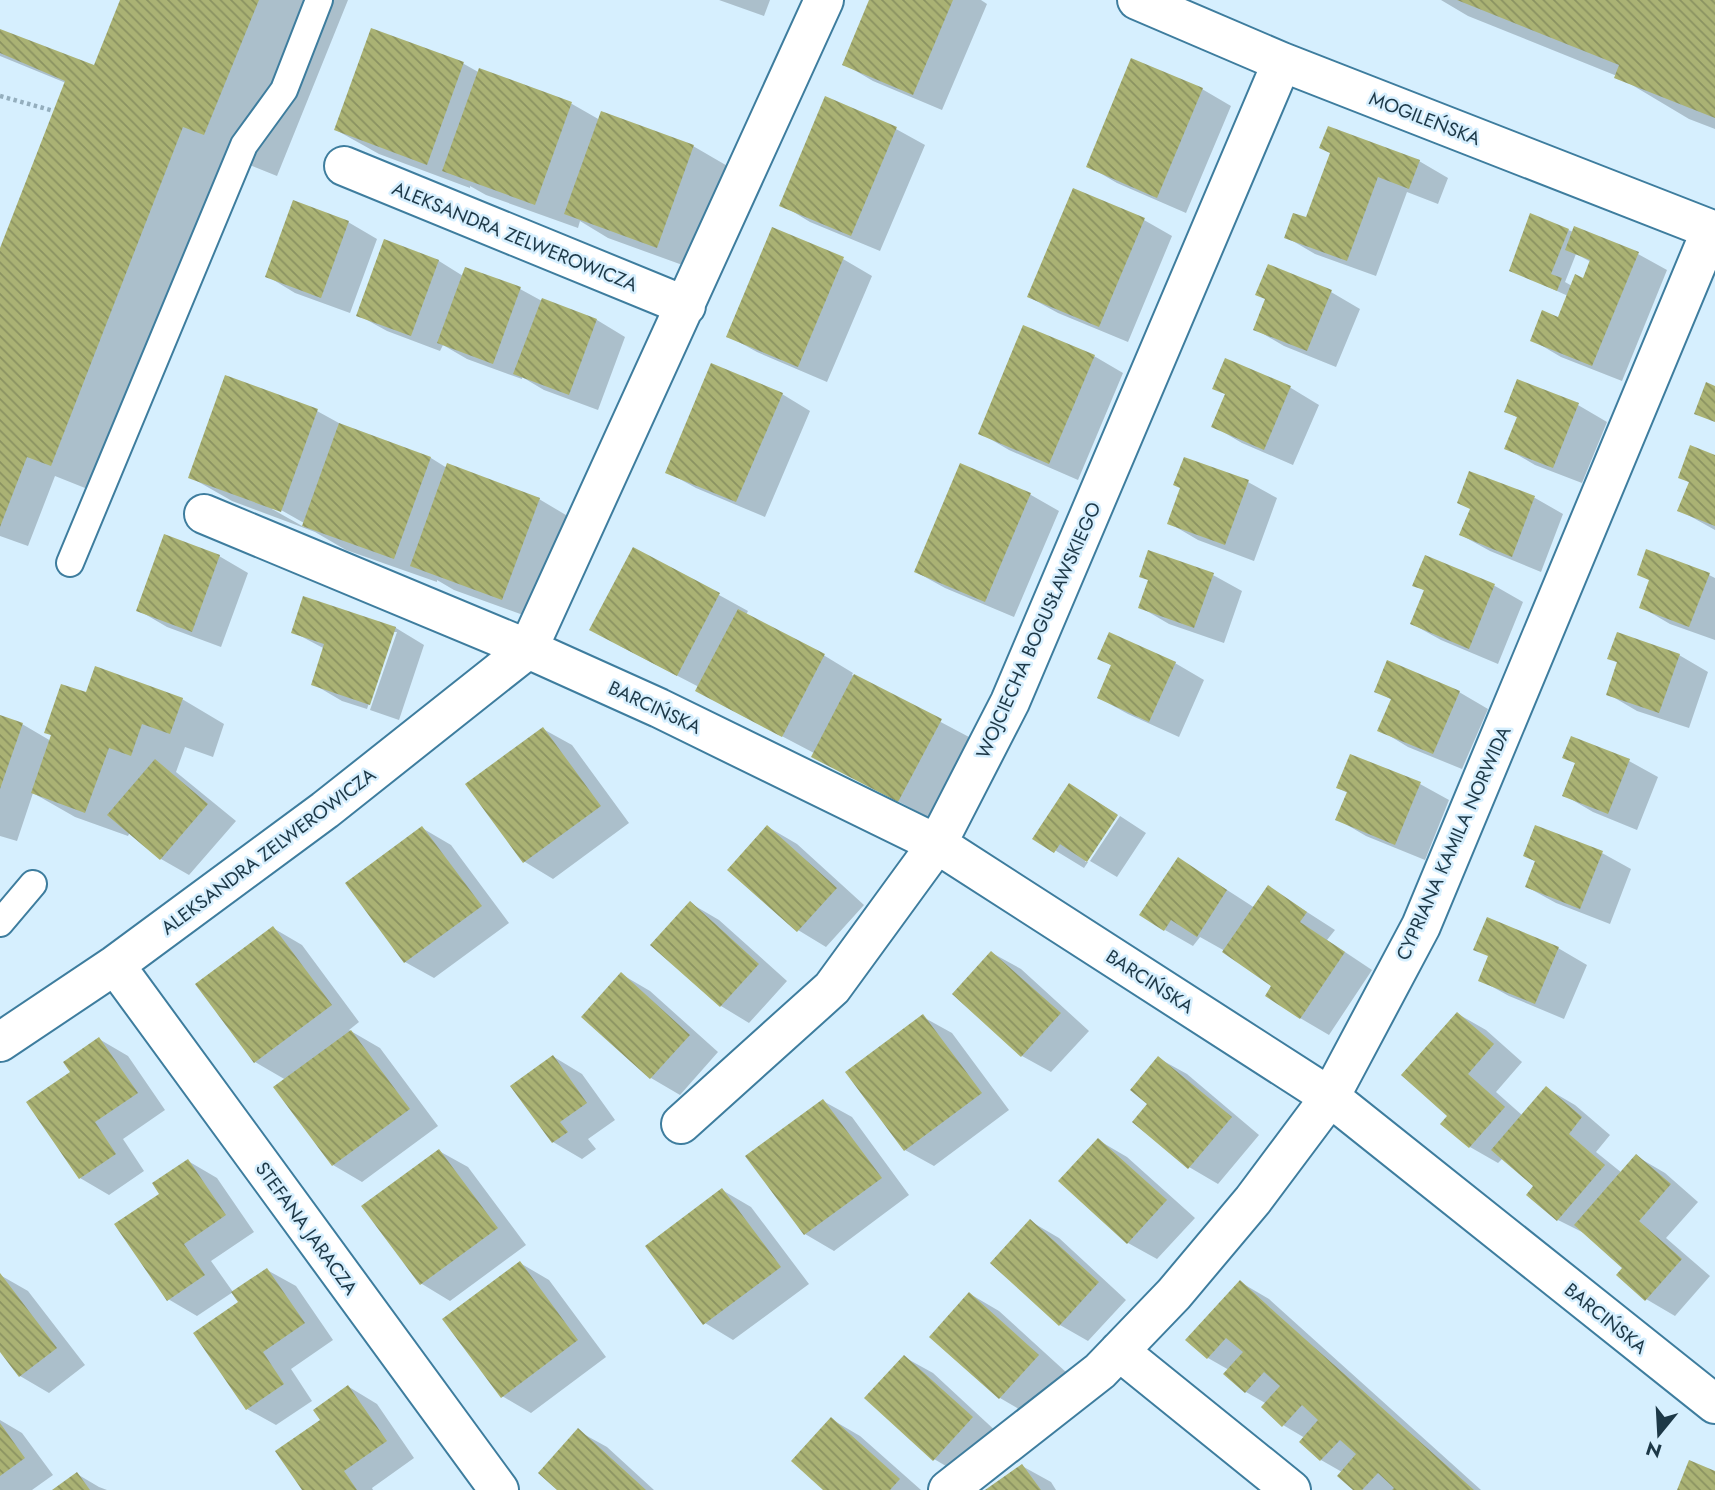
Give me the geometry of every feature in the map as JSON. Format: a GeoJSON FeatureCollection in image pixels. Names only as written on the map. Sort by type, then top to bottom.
{"type":"FeatureCollection","features":[{"type":"Feature","properties":{"kind":"street","name":"ALEKSANDRA ZELWEROWICZA"},"geometry":{"type":"LineString","coordinates":[[0,1042],[115,965],[325,810],[528,649],[824,0]]}},
{"type":"Feature","properties":{"kind":"street","name":"MOGILEŃSKA"},"geometry":{"type":"LineString","coordinates":[[1137,0],[1282,62],[1713,231]]}},
{"type":"Feature","properties":{"kind":"street","name":"WOJCIECHA BOGUSŁAWSKIEGO"},"geometry":{"type":"LineString","coordinates":[[681,1124],[832,988],[937,844],[1010,702],[1282,62]]}},
{"type":"Feature","properties":{"kind":"street","name":"ALEKSANDRA ZELWEROWICZA"},"geometry":{"type":"LineString","coordinates":[[344,166],[686,306]]}},
{"type":"Feature","properties":{"kind":"street","name":"CYPRIANA KAMILA NORWIDA"},"geometry":{"type":"LineString","coordinates":[[948,1490],[1100,1371],[1174,1294],[1253,1200],[1330,1097],[1421,926],[1713,231]]}},
{"type":"Feature","properties":{"kind":"street"},"geometry":{"type":"LineString","coordinates":[[204,514],[528,649]]}},
{"type":"Feature","properties":{"kind":"street","name":"BARCIŃSKA"},"geometry":{"type":"LineString","coordinates":[[528,649],[659,708],[937,844],[1330,1097],[1715,1404]]}},
{"type":"Feature","properties":{"kind":"street","name":"STEFANA JARACZA"},"geometry":{"type":"LineString","coordinates":[[115,965],[499,1490]]}},
{"type":"Feature","properties":{"kind":"street"},"geometry":{"type":"LineString","coordinates":[[1119,1351],[1291,1490]]}},
{"type":"Feature","properties":{"kind":"lane"},"geometry":{"type":"LineString","coordinates":[[70,562],[244,145],[284,90],[319,0]]}},
{"type":"Feature","properties":{"kind":"lane"},"geometry":{"type":"LineString","coordinates":[[0,923],[33,884]]}},
{"type":"Feature","properties":{"kind":"path"},"geometry":{"type":"LineString","coordinates":[[0,96],[54,111]]}},
{"type":"Feature","properties":{"kind":"building"},"geometry":{"type":"Polygon","coordinates":[[[120,0],[259,0],[204,135],[183,127],[51,466],[27,457],[0,527],[0,248],[65,81],[0,53],[0,29],[94,65],[120,0]]]}},
{"type":"Feature","properties":{"kind":"building"},"geometry":{"type":"Polygon","coordinates":[[[869,0],[953,0],[913,95],[842,65],[869,0]]]}},
{"type":"Feature","properties":{"kind":"building"},"geometry":{"type":"Polygon","coordinates":[[[1457,0],[1715,0],[1715,118],[1614,78],[1619,65],[1457,0]]]}},
{"type":"Feature","properties":{"kind":"building"},"geometry":{"type":"Polygon","coordinates":[[[371,28],[464,62],[427,165],[334,130],[371,28]]]}},
{"type":"Feature","properties":{"kind":"building"},"geometry":{"type":"Polygon","coordinates":[[[1131,58],[1203,88],[1157,198],[1086,167],[1131,58]]]}},
{"type":"Feature","properties":{"kind":"building"},"geometry":{"type":"Polygon","coordinates":[[[479,68],[572,102],[535,205],[442,171],[479,68]]]}},
{"type":"Feature","properties":{"kind":"building"},"geometry":{"type":"Polygon","coordinates":[[[825,96],[897,127],[851,236],[779,206],[825,96]]]}},
{"type":"Feature","properties":{"kind":"building"},"geometry":{"type":"Polygon","coordinates":[[[601,111],[694,145],[657,248],[564,214],[601,111]]]}},
{"type":"Feature","properties":{"kind":"building"},"geometry":{"type":"Polygon","coordinates":[[[1328,126],[1420,160],[1409,189],[1378,177],[1347,261],[1284,238],[1293,213],[1306,217],[1330,153],[1319,148],[1328,126]]]}},
{"type":"Feature","properties":{"kind":"building"},"geometry":{"type":"Polygon","coordinates":[[[1073,188],[1145,218],[1099,327],[1027,297],[1073,188]]]}},
{"type":"Feature","properties":{"kind":"building"},"geometry":{"type":"Polygon","coordinates":[[[293,200],[349,221],[321,298],[265,277],[293,200]]]}},
{"type":"Feature","properties":{"kind":"building"},"geometry":{"type":"Polygon","coordinates":[[[1530,213],[1569,229],[1551,274],[1562,278],[1557,291],[1509,271],[1530,213]]]}},
{"type":"Feature","properties":{"kind":"building"},"geometry":{"type":"Polygon","coordinates":[[[1574,226],[1639,252],[1592,366],[1530,341],[1542,310],[1558,317],[1575,274],[1583,278],[1590,260],[1565,250],[1574,226]]]}},
{"type":"Feature","properties":{"kind":"building"},"geometry":{"type":"Polygon","coordinates":[[[772,227],[844,257],[798,367],[726,337],[772,227]]]}},
{"type":"Feature","properties":{"kind":"building"},"geometry":{"type":"Polygon","coordinates":[[[384,239],[439,260],[411,336],[356,316],[384,239]]]}},
{"type":"Feature","properties":{"kind":"building"},"geometry":{"type":"Polygon","coordinates":[[[1268,264],[1332,290],[1307,351],[1253,330],[1265,299],[1255,295],[1268,264]]]}},
{"type":"Feature","properties":{"kind":"building"},"geometry":{"type":"Polygon","coordinates":[[[465,267],[521,287],[493,364],[437,343],[465,267]]]}},
{"type":"Feature","properties":{"kind":"building"},"geometry":{"type":"Polygon","coordinates":[[[542,298],[597,319],[569,395],[513,374],[542,298]]]}},
{"type":"Feature","properties":{"kind":"building"},"geometry":{"type":"Polygon","coordinates":[[[1023,325],[1095,355],[1049,464],[978,434],[1023,325]]]}},
{"type":"Feature","properties":{"kind":"building"},"geometry":{"type":"Polygon","coordinates":[[[1225,358],[1291,386],[1264,450],[1211,427],[1225,394],[1212,389],[1225,358]]]}},
{"type":"Feature","properties":{"kind":"building"},"geometry":{"type":"Polygon","coordinates":[[[711,363],[783,393],[736,502],[665,473],[711,363]]]}},
{"type":"Feature","properties":{"kind":"building"},"geometry":{"type":"Polygon","coordinates":[[[225,375],[318,409],[281,512],[188,478],[225,375]]]}},
{"type":"Feature","properties":{"kind":"building"},"geometry":{"type":"Polygon","coordinates":[[[1517,379],[1579,403],[1553,468],[1504,449],[1517,417],[1504,412],[1517,379]]]}},
{"type":"Feature","properties":{"kind":"building"},"geometry":{"type":"Polygon","coordinates":[[[1706,382],[1715,386],[1715,422],[1694,414],[1706,382]]]}},
{"type":"Feature","properties":{"kind":"building"},"geometry":{"type":"Polygon","coordinates":[[[339,423],[431,457],[394,559],[302,526],[339,423]]]}},
{"type":"Feature","properties":{"kind":"building"},"geometry":{"type":"Polygon","coordinates":[[[1690,445],[1715,455],[1715,526],[1677,511],[1689,482],[1678,478],[1690,445]]]}},
{"type":"Feature","properties":{"kind":"building"},"geometry":{"type":"Polygon","coordinates":[[[1184,457],[1249,480],[1225,545],[1167,524],[1180,488],[1173,485],[1184,457]]]}},
{"type":"Feature","properties":{"kind":"building"},"geometry":{"type":"Polygon","coordinates":[[[447,463],[540,498],[502,600],[410,566],[447,463]]]}},
{"type":"Feature","properties":{"kind":"building"},"geometry":{"type":"Polygon","coordinates":[[[960,463],[1031,493],[985,602],[914,572],[960,463]]]}},
{"type":"Feature","properties":{"kind":"building"},"geometry":{"type":"Polygon","coordinates":[[[1469,471],[1535,496],[1512,557],[1459,535],[1470,509],[1457,503],[1469,471]]]}},
{"type":"Feature","properties":{"kind":"building"},"geometry":{"type":"Polygon","coordinates":[[[164,534],[220,555],[192,632],[136,611],[164,534]]]}},
{"type":"Feature","properties":{"kind":"building"},"geometry":{"type":"Polygon","coordinates":[[[633,547],[720,593],[677,676],[589,630],[633,547]]]}},
{"type":"Feature","properties":{"kind":"building"},"geometry":{"type":"Polygon","coordinates":[[[1646,549],[1710,573],[1689,627],[1639,608],[1649,580],[1637,575],[1646,549]]]}},
{"type":"Feature","properties":{"kind":"building"},"geometry":{"type":"Polygon","coordinates":[[[1148,550],[1214,573],[1194,628],[1138,608],[1148,580],[1139,577],[1148,550]]]}},
{"type":"Feature","properties":{"kind":"building"},"geometry":{"type":"Polygon","coordinates":[[[1425,555],[1495,584],[1469,649],[1410,624],[1424,590],[1412,586],[1425,555]]]}},
{"type":"Feature","properties":{"kind":"building"},"geometry":{"type":"Polygon","coordinates":[[[303,596],[396,627],[370,705],[311,685],[324,644],[291,633],[303,596]]]}},
{"type":"Feature","properties":{"kind":"building"},"geometry":{"type":"Polygon","coordinates":[[[738,609],[825,654],[782,737],[695,691],[738,609]]]}},
{"type":"Feature","properties":{"kind":"building"},"geometry":{"type":"Polygon","coordinates":[[[1109,632],[1176,662],[1149,722],[1097,698],[1111,665],[1097,659],[1109,632]]]}},
{"type":"Feature","properties":{"kind":"building"},"geometry":{"type":"Polygon","coordinates":[[[1617,632],[1680,654],[1659,713],[1606,695],[1617,662],[1607,659],[1617,632]]]}},
{"type":"Feature","properties":{"kind":"building"},"geometry":{"type":"Polygon","coordinates":[[[1387,660],[1460,691],[1433,754],[1377,731],[1391,699],[1374,692],[1387,660]]]}},
{"type":"Feature","properties":{"kind":"building"},"geometry":{"type":"Polygon","coordinates":[[[95,666],[183,698],[170,734],[142,724],[131,756],[109,748],[85,813],[31,793],[51,735],[44,733],[61,684],[86,692],[95,666]]]}},
{"type":"Feature","properties":{"kind":"building"},"geometry":{"type":"Polygon","coordinates":[[[854,674],[942,719],[898,802],[811,757],[854,674]]]}},
{"type":"Feature","properties":{"kind":"building"},"geometry":{"type":"Polygon","coordinates":[[[0,715],[23,723],[0,789],[0,715]]]}},
{"type":"Feature","properties":{"kind":"building"},"geometry":{"type":"Polygon","coordinates":[[[543,727],[601,806],[523,863],[465,784],[543,727]]]}},
{"type":"Feature","properties":{"kind":"building"},"geometry":{"type":"Polygon","coordinates":[[[1571,736],[1630,759],[1608,814],[1562,796],[1575,763],[1562,758],[1571,736]]]}},
{"type":"Feature","properties":{"kind":"building"},"geometry":{"type":"Polygon","coordinates":[[[1350,754],[1421,782],[1395,845],[1335,820],[1347,792],[1336,788],[1350,754]]]}},
{"type":"Feature","properties":{"kind":"building"},"geometry":{"type":"Polygon","coordinates":[[[155,759],[208,804],[160,860],[107,815],[155,759]]]}},
{"type":"Feature","properties":{"kind":"building"},"geometry":{"type":"Polygon","coordinates":[[[1069,783],[1118,815],[1087,862],[1060,844],[1054,853],[1032,839],[1069,783]]]}},
{"type":"Feature","properties":{"kind":"building"},"geometry":{"type":"Polygon","coordinates":[[[767,825],[837,888],[797,932],[727,870],[767,825]]]}},
{"type":"Feature","properties":{"kind":"building"},"geometry":{"type":"Polygon","coordinates":[[[1535,825],[1603,851],[1580,909],[1525,887],[1535,861],[1523,856],[1535,825]]]}},
{"type":"Feature","properties":{"kind":"building"},"geometry":{"type":"Polygon","coordinates":[[[422,826],[482,906],[404,963],[345,883],[422,826]]]}},
{"type":"Feature","properties":{"kind":"building"},"geometry":{"type":"Polygon","coordinates":[[[1178,857],[1227,890],[1197,937],[1171,920],[1164,931],[1139,915],[1178,857]]]}},
{"type":"Feature","properties":{"kind":"building"},"geometry":{"type":"Polygon","coordinates":[[[1268,885],[1307,912],[1300,922],[1345,952],[1300,1019],[1265,996],[1271,986],[1222,952],[1268,885]]]}},
{"type":"Feature","properties":{"kind":"building"},"geometry":{"type":"Polygon","coordinates":[[[690,901],[759,964],[720,1007],[650,945],[690,901]]]}},
{"type":"Feature","properties":{"kind":"building"},"geometry":{"type":"Polygon","coordinates":[[[1487,917],[1559,947],[1535,1004],[1478,981],[1488,956],[1473,950],[1487,917]]]}},
{"type":"Feature","properties":{"kind":"building"},"geometry":{"type":"Polygon","coordinates":[[[273,926],[332,1005],[254,1063],[195,984],[273,926]]]}},
{"type":"Feature","properties":{"kind":"building"},"geometry":{"type":"Polygon","coordinates":[[[991,951],[1061,1013],[1021,1057],[952,994],[991,951]]]}},
{"type":"Feature","properties":{"kind":"building"},"geometry":{"type":"Polygon","coordinates":[[[621,972],[690,1035],[650,1079],[581,1017],[621,972]]]}},
{"type":"Feature","properties":{"kind":"building"},"geometry":{"type":"Polygon","coordinates":[[[1457,1012],[1494,1044],[1468,1074],[1505,1107],[1469,1148],[1440,1124],[1447,1116],[1401,1075],[1457,1012]]]}},
{"type":"Feature","properties":{"kind":"building"},"geometry":{"type":"Polygon","coordinates":[[[923,1014],[982,1093],[904,1151],[845,1072],[923,1014]]]}},
{"type":"Feature","properties":{"kind":"building"},"geometry":{"type":"Polygon","coordinates":[[[351,1030],[410,1109],[332,1166],[273,1087],[351,1030]]]}},
{"type":"Feature","properties":{"kind":"building"},"geometry":{"type":"Polygon","coordinates":[[[99,1037],[138,1093],[95,1122],[116,1154],[79,1179],[26,1102],[70,1072],[63,1062],[99,1037]]]}},
{"type":"Feature","properties":{"kind":"building"},"geometry":{"type":"Polygon","coordinates":[[[553,1055],[587,1103],[560,1122],[568,1132],[552,1143],[510,1086],[553,1055]]]}},
{"type":"Feature","properties":{"kind":"building"},"geometry":{"type":"Polygon","coordinates":[[[1158,1056],[1232,1117],[1188,1169],[1132,1122],[1147,1104],[1130,1090],[1158,1056]]]}},
{"type":"Feature","properties":{"kind":"building"},"geometry":{"type":"Polygon","coordinates":[[[1546,1086],[1582,1117],[1569,1134],[1605,1165],[1557,1221],[1526,1195],[1533,1186],[1491,1150],[1546,1086]]]}},
{"type":"Feature","properties":{"kind":"building"},"geometry":{"type":"Polygon","coordinates":[[[823,1099],[882,1178],[804,1235],[745,1156],[823,1099]]]}},
{"type":"Feature","properties":{"kind":"building"},"geometry":{"type":"Polygon","coordinates":[[[1098,1138],[1167,1200],[1127,1244],[1058,1181],[1098,1138]]]}},
{"type":"Feature","properties":{"kind":"building"},"geometry":{"type":"Polygon","coordinates":[[[439,1149],[498,1228],[420,1285],[361,1206],[439,1149]]]}},
{"type":"Feature","properties":{"kind":"building"},"geometry":{"type":"Polygon","coordinates":[[[1636,1154],[1671,1184],[1639,1221],[1682,1259],[1645,1301],[1616,1275],[1622,1268],[1574,1225],[1636,1154]]]}},
{"type":"Feature","properties":{"kind":"building"},"geometry":{"type":"Polygon","coordinates":[[[188,1159],[226,1215],[184,1244],[205,1275],[167,1301],[114,1224],[159,1194],[152,1183],[188,1159]]]}},
{"type":"Feature","properties":{"kind":"building"},"geometry":{"type":"Polygon","coordinates":[[[722,1188],[781,1267],[703,1325],[645,1246],[722,1188]]]}},
{"type":"Feature","properties":{"kind":"building"},"geometry":{"type":"Polygon","coordinates":[[[1030,1219],[1099,1282],[1059,1326],[990,1263],[1030,1219]]]}},
{"type":"Feature","properties":{"kind":"building"},"geometry":{"type":"Polygon","coordinates":[[[520,1261],[578,1340],[501,1398],[442,1319],[520,1261]]]}},
{"type":"Feature","properties":{"kind":"building"},"geometry":{"type":"Polygon","coordinates":[[[267,1268],[305,1323],[263,1352],[284,1384],[246,1410],[193,1333],[238,1302],[231,1292],[267,1268]]]}},
{"type":"Feature","properties":{"kind":"building"},"geometry":{"type":"Polygon","coordinates":[[[0,1273],[57,1348],[19,1377],[0,1352],[0,1273]]]}},
{"type":"Feature","properties":{"kind":"building"},"geometry":{"type":"Polygon","coordinates":[[[1240,1280],[1474,1490],[1392,1490],[1394,1488],[1378,1473],[1362,1490],[1353,1490],[1337,1476],[1356,1454],[1340,1440],[1320,1461],[1299,1442],[1318,1420],[1302,1405],[1282,1427],[1261,1407],[1280,1386],[1264,1372],[1245,1393],[1223,1374],[1243,1352],[1226,1338],[1207,1359],[1185,1340],[1240,1280]]]}},
{"type":"Feature","properties":{"kind":"building"},"geometry":{"type":"Polygon","coordinates":[[[969,1292],[1039,1355],[999,1399],[929,1337],[969,1292]]]}},
{"type":"Feature","properties":{"kind":"building"},"geometry":{"type":"Polygon","coordinates":[[[904,1355],[973,1417],[933,1461],[864,1398],[904,1355]]]}},
{"type":"Feature","properties":{"kind":"building"},"geometry":{"type":"Polygon","coordinates":[[[348,1385],[387,1441],[344,1471],[357,1490],[302,1490],[275,1451],[320,1420],[313,1410],[348,1385]]]}},
{"type":"Feature","properties":{"kind":"building"},"geometry":{"type":"Polygon","coordinates":[[[831,1417],[900,1479],[890,1490],[823,1490],[791,1461],[831,1417]]]}},
{"type":"Feature","properties":{"kind":"building"},"geometry":{"type":"Polygon","coordinates":[[[0,1423],[25,1458],[0,1476],[0,1423]]]}},
{"type":"Feature","properties":{"kind":"building"},"geometry":{"type":"Polygon","coordinates":[[[578,1428],[646,1490],[557,1490],[538,1473],[578,1428]]]}},
{"type":"Feature","properties":{"kind":"building"},"geometry":{"type":"Polygon","coordinates":[[[1689,1460],[1715,1471],[1715,1490],[1677,1490],[1689,1460]]]}},
{"type":"Feature","properties":{"kind":"building"},"geometry":{"type":"Polygon","coordinates":[[[1022,1464],[1041,1490],[985,1490],[1022,1464]]]}},
{"type":"Feature","properties":{"kind":"building"},"geometry":{"type":"Polygon","coordinates":[[[77,1472],[90,1490],[52,1490],[77,1472]]]}}]}
